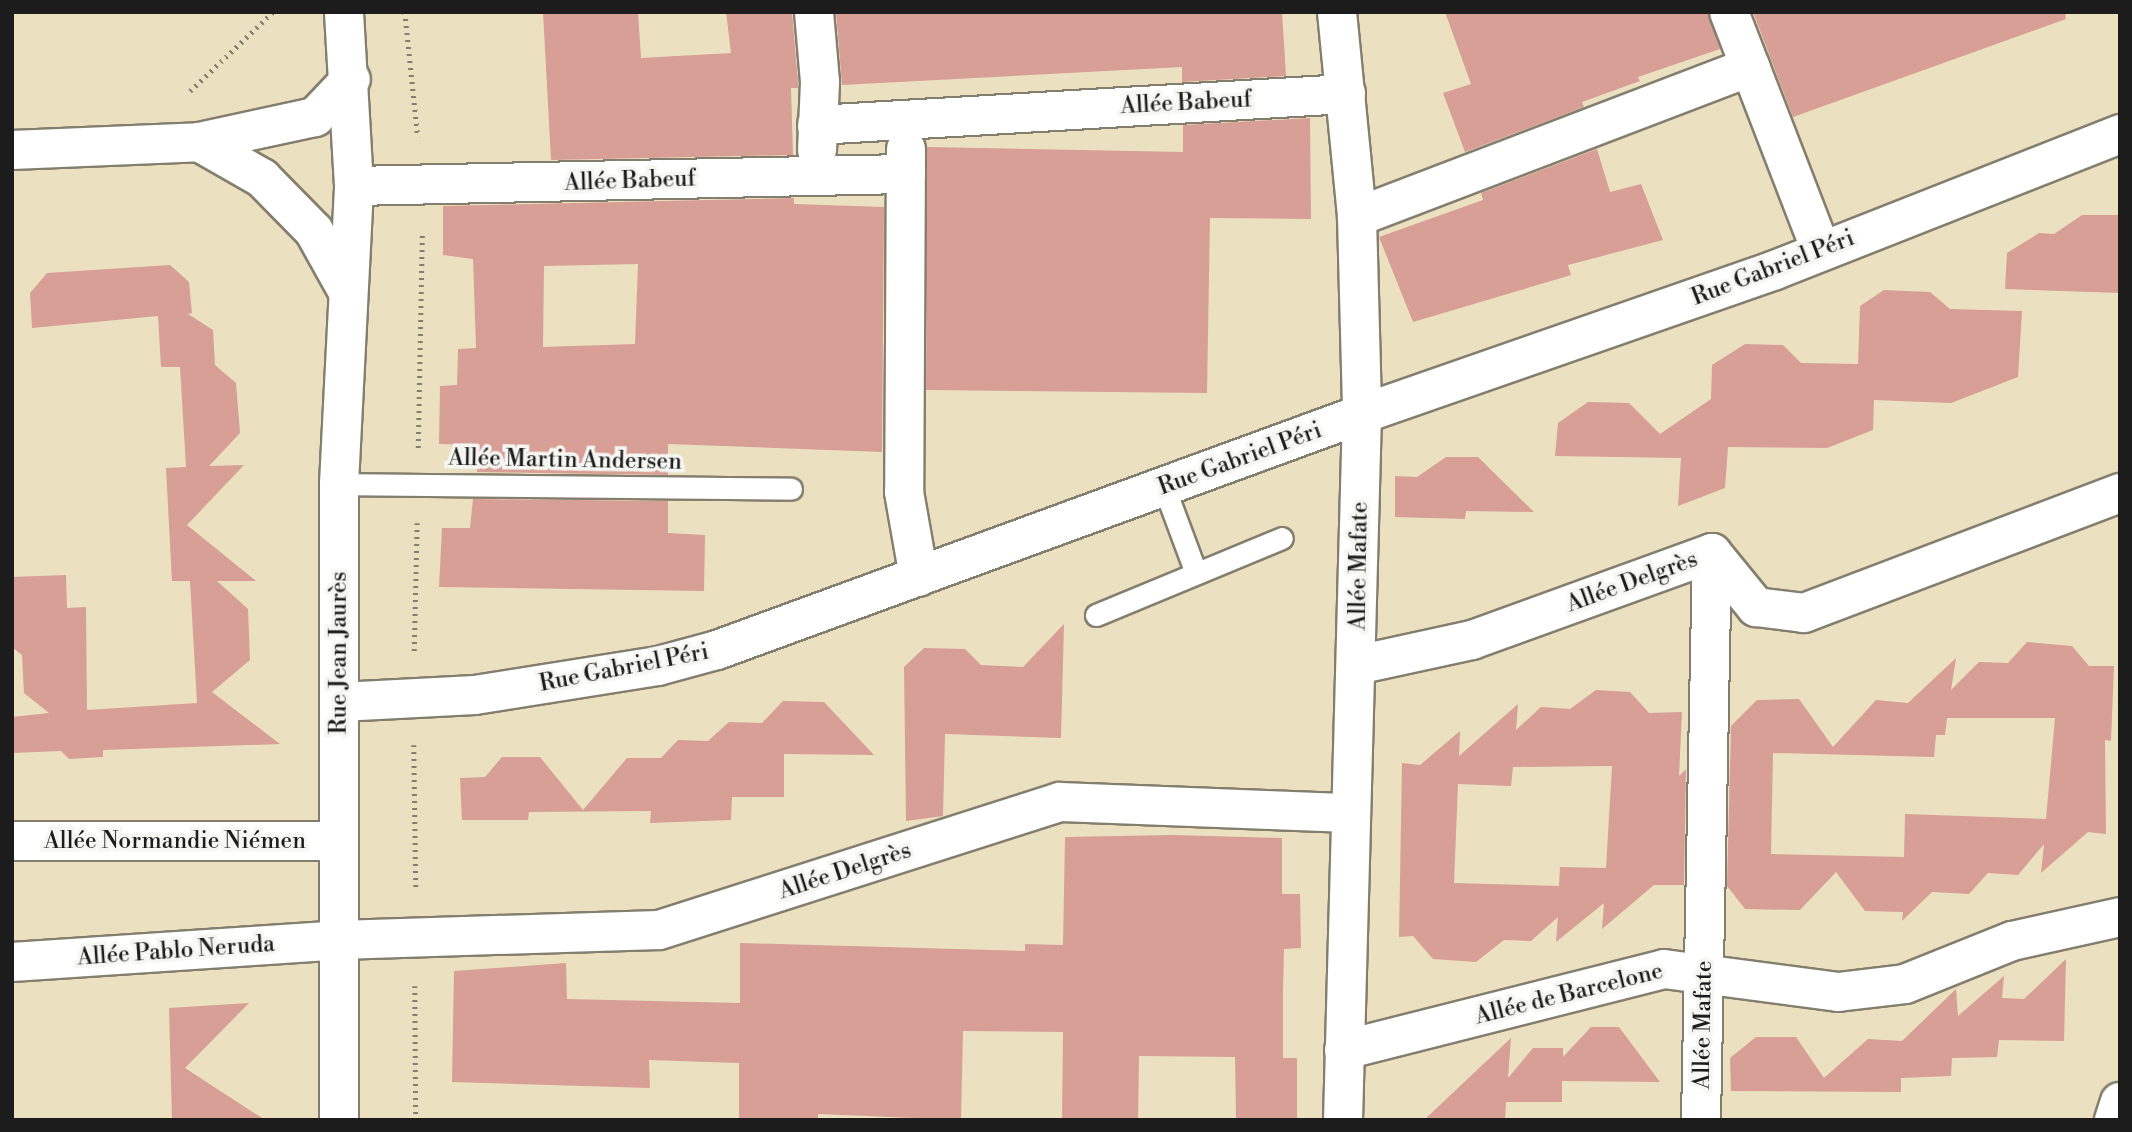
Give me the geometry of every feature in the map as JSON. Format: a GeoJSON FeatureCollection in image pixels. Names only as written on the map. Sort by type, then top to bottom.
{"type":"FeatureCollection","features":[{"type":"Feature","properties":{"kind":"street","name":"Rue Jean Jaurès"},"geometry":{"type":"LineString","coordinates":[[339,1120],[339,484],[354,187],[351,79],[344,12]]}},
{"type":"Feature","properties":{"kind":"street"},"geometry":{"type":"LineString","coordinates":[[814,12],[820,82],[816,176]]}},
{"type":"Feature","properties":{"kind":"street","name":"Allée Mafate"},"geometry":{"type":"LineString","coordinates":[[1337,12],[1357,217],[1362,414],[1343,1120]]}},
{"type":"Feature","properties":{"kind":"street"},"geometry":{"type":"LineString","coordinates":[[1729,12],[1821,250]]}},
{"type":"Feature","properties":{"kind":"street"},"geometry":{"type":"LineString","coordinates":[[1357,217],[1750,67]]}},
{"type":"Feature","properties":{"kind":"street"},"geometry":{"type":"LineString","coordinates":[[12,150],[199,142],[315,117],[351,79]]}},
{"type":"Feature","properties":{"kind":"street","name":"Allée Babeuf"},"geometry":{"type":"LineString","coordinates":[[817,125],[1346,94]]}},
{"type":"Feature","properties":{"kind":"street"},"geometry":{"type":"LineString","coordinates":[[906,119],[904,492],[919,577]]}},
{"type":"Feature","properties":{"kind":"street","name":"Rue Gabriel Péri"},"geometry":{"type":"LineString","coordinates":[[340,702],[475,695],[658,666],[717,650],[1362,414],[1821,250],[2120,134]]}},
{"type":"Feature","properties":{"kind":"street"},"geometry":{"type":"LineString","coordinates":[[199,142],[262,178],[314,230],[347,290]]}},
{"type":"Feature","properties":{"kind":"street","name":"Allée Babeuf"},"geometry":{"type":"LineString","coordinates":[[354,187],[906,174]]}},
{"type":"Feature","properties":{"kind":"street","name":"Allée Delgrès"},"geometry":{"type":"LineString","coordinates":[[1357,665],[1472,640],[1712,553],[1756,607],[1804,613],[2120,493]]}},
{"type":"Feature","properties":{"kind":"street","name":"Allée Mafate"},"geometry":{"type":"LineString","coordinates":[[1701,1120],[1712,553]]}},
{"type":"Feature","properties":{"kind":"street","name":"Allée Delgrès"},"geometry":{"type":"LineString","coordinates":[[339,940],[659,930],[1060,802],[1350,813]]}},
{"type":"Feature","properties":{"kind":"street","name":"Allée Normandie Niémen"},"geometry":{"type":"LineString","coordinates":[[12,841],[338,841]]}},
{"type":"Feature","properties":{"kind":"street","name":"Allée de Barcelone"},"geometry":{"type":"LineString","coordinates":[[1344,1050],[1664,969],[1705,971],[1838,992],[1905,984],[2012,941],[2120,917]]}},
{"type":"Feature","properties":{"kind":"street","name":"Allée Pablo Neruda"},"geometry":{"type":"LineString","coordinates":[[12,962],[339,940]]}},
{"type":"Feature","properties":{"kind":"street"},"geometry":{"type":"LineString","coordinates":[[2114,1120],[2120,1102]]}},
{"type":"Feature","properties":{"kind":"lane","name":"Allée Martin Andersen"},"geometry":{"type":"LineString","coordinates":[[339,484],[791,489]]}},
{"type":"Feature","properties":{"kind":"lane"},"geometry":{"type":"LineString","coordinates":[[1164,487],[1196,573]]}},
{"type":"Feature","properties":{"kind":"lane"},"geometry":{"type":"LineString","coordinates":[[1096,615],[1282,538]]}},
{"type":"Feature","properties":{"kind":"path"},"geometry":{"type":"LineString","coordinates":[[190,91],[273,12]]}},
{"type":"Feature","properties":{"kind":"path"},"geometry":{"type":"LineString","coordinates":[[405,12],[423,187],[414,663]]}},
{"type":"Feature","properties":{"kind":"path"},"geometry":{"type":"LineString","coordinates":[[414,740],[416,903]]}},
{"type":"Feature","properties":{"kind":"path"},"geometry":{"type":"LineString","coordinates":[[415,982],[416,1120]]}},
{"type":"Feature","properties":{"kind":"building"},"geometry":{"type":"Polygon","coordinates":[[[543,12],[638,12],[641,58],[731,53],[726,12],[792,12],[798,82],[798,88],[791,88],[793,155],[551,160],[543,12]]]}},
{"type":"Feature","properties":{"kind":"building"},"geometry":{"type":"Polygon","coordinates":[[[836,12],[1282,12],[1286,76],[1182,82],[1182,67],[842,85],[836,12]]]}},
{"type":"Feature","properties":{"kind":"building"},"geometry":{"type":"Polygon","coordinates":[[[1445,12],[1708,12],[1720,49],[1638,77],[1640,81],[1582,102],[1584,107],[1465,152],[1443,93],[1471,84],[1445,12]]]}},
{"type":"Feature","properties":{"kind":"building"},"geometry":{"type":"Polygon","coordinates":[[[1753,12],[2065,12],[2066,19],[1793,117],[1753,12]]]}},
{"type":"Feature","properties":{"kind":"building"},"geometry":{"type":"Polygon","coordinates":[[[1310,118],[1311,219],[1210,218],[1207,393],[926,390],[927,147],[1183,152],[1183,125],[1310,118]]]}},
{"type":"Feature","properties":{"kind":"building"},"geometry":{"type":"Polygon","coordinates":[[[1597,149],[1610,192],[1641,184],[1663,240],[1568,265],[1571,275],[1413,322],[1379,237],[1483,200],[1481,193],[1597,149]]]}},
{"type":"Feature","properties":{"kind":"building"},"geometry":{"type":"Polygon","coordinates":[[[794,198],[794,204],[884,207],[882,452],[668,444],[668,475],[477,472],[480,445],[439,444],[440,386],[457,385],[458,349],[476,348],[473,259],[443,255],[443,206],[794,198]],[[638,264],[544,266],[543,347],[635,344],[638,264]]]}},
{"type":"Feature","properties":{"kind":"building"},"geometry":{"type":"Polygon","coordinates":[[[2082,215],[2120,215],[2120,293],[2005,289],[2007,253],[2039,233],[2054,234],[2082,215]]]}},
{"type":"Feature","properties":{"kind":"building"},"geometry":{"type":"Polygon","coordinates":[[[170,265],[189,282],[192,313],[188,314],[213,330],[215,365],[236,383],[240,433],[209,466],[244,465],[187,525],[256,581],[217,581],[248,609],[250,660],[212,692],[280,744],[103,750],[103,757],[69,759],[61,751],[12,753],[12,717],[49,713],[24,693],[22,655],[12,647],[12,577],[66,575],[67,608],[86,607],[87,710],[197,703],[190,581],[172,581],[166,468],[186,467],[180,367],[161,367],[158,316],[32,328],[30,293],[47,273],[170,265]]]}},
{"type":"Feature","properties":{"kind":"building"},"geometry":{"type":"Polygon","coordinates":[[[1884,290],[1930,292],[1950,309],[2022,311],[2018,377],[1951,403],[1874,400],[1873,430],[1827,448],[1728,447],[1725,488],[1678,506],[1681,458],[1555,456],[1558,423],[1588,402],[1629,403],[1660,434],[1711,399],[1712,365],[1745,344],[1783,345],[1801,363],[1858,364],[1860,306],[1884,290]]]}},
{"type":"Feature","properties":{"kind":"building"},"geometry":{"type":"Polygon","coordinates":[[[1446,457],[1478,457],[1534,512],[1466,511],[1465,519],[1395,517],[1395,476],[1417,477],[1446,457]]]}},
{"type":"Feature","properties":{"kind":"building"},"geometry":{"type":"Polygon","coordinates":[[[473,499],[668,501],[668,533],[705,535],[704,591],[439,587],[442,528],[470,528],[473,499]]]}},
{"type":"Feature","properties":{"kind":"building"},"geometry":{"type":"Polygon","coordinates":[[[1064,624],[1061,738],[945,734],[943,816],[906,821],[904,667],[924,648],[965,649],[981,665],[1023,667],[1064,624]]]}},
{"type":"Feature","properties":{"kind":"building"},"geometry":{"type":"Polygon","coordinates":[[[2027,642],[2072,646],[2089,666],[2114,666],[2111,741],[2105,740],[2106,834],[2088,832],[2041,873],[2044,844],[2018,875],[1988,873],[1969,894],[1932,892],[1902,921],[1903,912],[1865,911],[1836,872],[1800,910],[1745,909],[1727,886],[1731,726],[1757,700],[1799,699],[1833,747],[1876,700],[1908,703],[1956,658],[1951,690],[1979,662],[2008,663],[2027,642]],[[1947,718],[1945,735],[1936,735],[1934,757],[1773,753],[1771,854],[1904,857],[1905,814],[2046,819],[2055,718],[1947,718]]]}},
{"type":"Feature","properties":{"kind":"building"},"geometry":{"type":"Polygon","coordinates":[[[1596,690],[1630,692],[1649,713],[1682,712],[1679,776],[1686,769],[1684,885],[1654,885],[1602,929],[1604,903],[1556,942],[1558,917],[1531,941],[1504,940],[1476,962],[1433,959],[1413,936],[1399,937],[1402,763],[1420,765],[1460,731],[1459,756],[1518,704],[1516,730],[1541,707],[1570,709],[1596,690]],[[1612,766],[1513,767],[1511,786],[1458,784],[1454,883],[1559,886],[1560,867],[1606,868],[1612,766]]]}},
{"type":"Feature","properties":{"kind":"building"},"geometry":{"type":"Polygon","coordinates":[[[783,701],[824,702],[874,755],[784,754],[784,797],[732,797],[731,820],[650,823],[651,811],[529,812],[528,820],[462,820],[460,778],[485,777],[502,757],[540,757],[583,810],[627,758],[661,758],[678,740],[708,741],[729,722],[762,723],[783,701]]]}},
{"type":"Feature","properties":{"kind":"building"},"geometry":{"type":"Polygon","coordinates":[[[1172,835],[1282,838],[1282,894],[1300,894],[1301,948],[1284,949],[1283,990],[1283,1058],[1297,1058],[1297,1120],[1236,1120],[1235,1057],[1139,1056],[1138,1120],[1062,1120],[1063,1032],[963,1031],[961,1120],[818,1114],[818,1120],[739,1120],[739,1063],[649,1060],[650,1088],[452,1082],[454,971],[566,963],[567,999],[740,1003],[740,943],[1025,951],[1025,944],[1063,945],[1065,837],[1172,835]]]}},
{"type":"Feature","properties":{"kind":"building"},"geometry":{"type":"Polygon","coordinates":[[[2066,959],[2064,1041],[1999,1040],[1997,1057],[1952,1058],[1951,1076],[1901,1078],[1901,1092],[1731,1091],[1730,1058],[1756,1037],[1796,1037],[1824,1078],[1868,1039],[1902,1041],[1956,989],[1958,1016],[2004,976],[2002,998],[2024,999],[2066,959]]]}},
{"type":"Feature","properties":{"kind":"building"},"geometry":{"type":"Polygon","coordinates":[[[249,1003],[185,1068],[265,1120],[172,1120],[169,1008],[249,1003]]]}},
{"type":"Feature","properties":{"kind":"building"},"geometry":{"type":"Polygon","coordinates":[[[1591,1027],[1619,1027],[1660,1082],[1562,1081],[1562,1102],[1506,1102],[1505,1120],[1424,1120],[1511,1038],[1508,1078],[1533,1048],[1563,1048],[1563,1057],[1591,1027]]]}}]}
